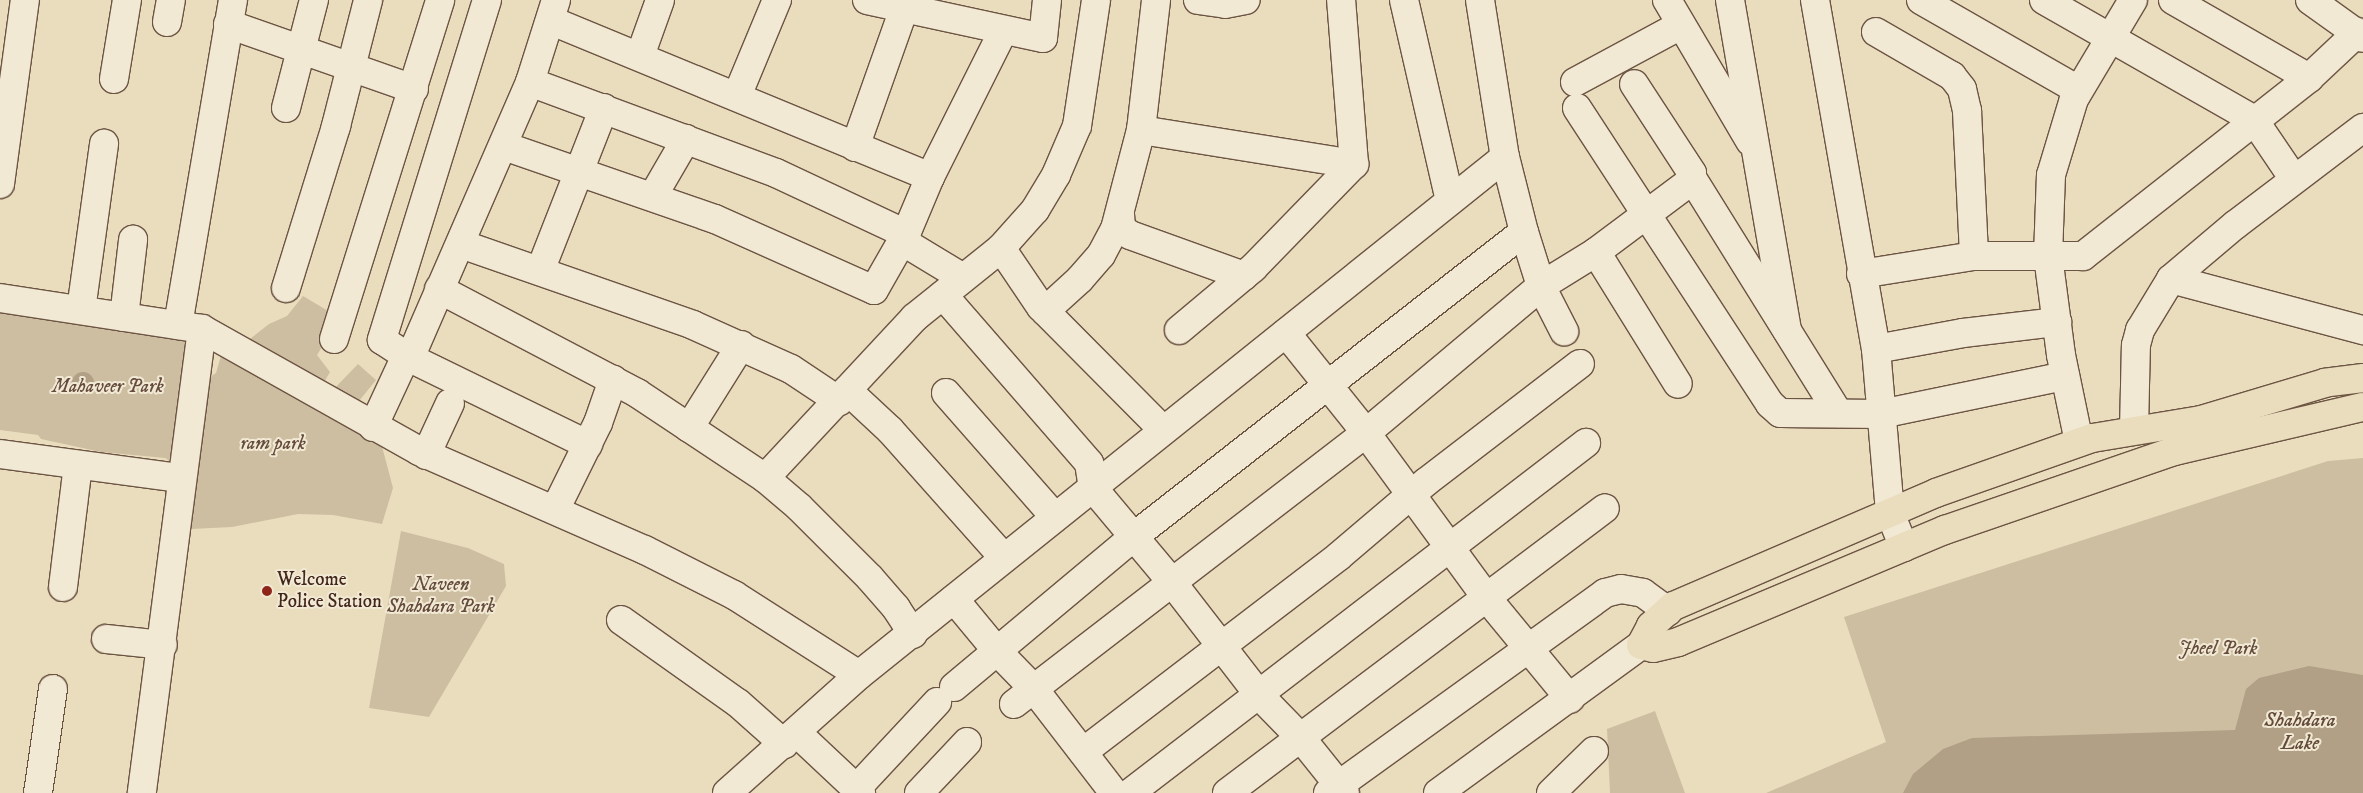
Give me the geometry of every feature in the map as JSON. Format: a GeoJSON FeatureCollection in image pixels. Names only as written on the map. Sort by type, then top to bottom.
{"type":"FeatureCollection","features":[{"type":"Feature","properties":{"kind":"main road"},"geometry":{"type":"LineString","coordinates":[[2363,378],[2325,384],[2201,420],[2134,430],[2079,442],[1936,493],[1668,611],[1651,626],[1641,645],[1653,648],[1678,642],[1904,547],[2175,451],[2363,407]]}},
{"type":"Feature","properties":{"kind":"street"},"geometry":{"type":"LineString","coordinates":[[0,184],[25,0]]}},
{"type":"Feature","properties":{"kind":"street"},"geometry":{"type":"LineString","coordinates":[[114,79],[127,0]]}},
{"type":"Feature","properties":{"kind":"street"},"geometry":{"type":"LineString","coordinates":[[286,108],[314,0]]}},
{"type":"Feature","properties":{"kind":"street"},"geometry":{"type":"LineString","coordinates":[[286,288],[336,126],[368,0]]}},
{"type":"Feature","properties":{"kind":"street"},"geometry":{"type":"LineString","coordinates":[[334,339],[414,89],[440,0]]}},
{"type":"Feature","properties":{"kind":"street"},"geometry":{"type":"LineString","coordinates":[[487,0],[382,335],[384,343],[408,357],[588,445]]}},
{"type":"Feature","properties":{"kind":"street"},"geometry":{"type":"LineString","coordinates":[[640,56],[660,0]]}},
{"type":"Feature","properties":{"kind":"street"},"geometry":{"type":"LineString","coordinates":[[737,96],[777,0]]}},
{"type":"Feature","properties":{"kind":"street"},"geometry":{"type":"LineString","coordinates":[[867,0],[916,7],[1003,31],[1043,38],[1047,0]]}},
{"type":"Feature","properties":{"kind":"street"},"geometry":{"type":"LineString","coordinates":[[765,478],[914,318],[1001,248],[1035,210],[1056,175],[1077,126],[1096,0]]}},
{"type":"Feature","properties":{"kind":"street"},"geometry":{"type":"LineString","coordinates":[[1045,311],[1101,255],[1120,214],[1141,130],[1156,0]]}},
{"type":"Feature","properties":{"kind":"street"},"geometry":{"type":"LineString","coordinates":[[1198,0],[1225,4],[1246,0]]}},
{"type":"Feature","properties":{"kind":"street"},"geometry":{"type":"LineString","coordinates":[[1179,330],[1244,276],[1354,164],[1341,0]]}},
{"type":"Feature","properties":{"kind":"street"},"geometry":{"type":"LineString","coordinates":[[1404,0],[1450,201]]}},
{"type":"Feature","properties":{"kind":"street"},"geometry":{"type":"LineString","coordinates":[[1480,0],[1505,157],[1524,232],[1541,286],[1564,331]]}},
{"type":"Feature","properties":{"kind":"street"},"geometry":{"type":"LineString","coordinates":[[1667,0],[1758,153]]}},
{"type":"Feature","properties":{"kind":"street"},"geometry":{"type":"LineString","coordinates":[[1730,0],[1758,153],[1787,330]]}},
{"type":"Feature","properties":{"kind":"street"},"geometry":{"type":"LineString","coordinates":[[1815,0],[1876,349],[1890,513],[1904,547]]}},
{"type":"Feature","properties":{"kind":"street"},"geometry":{"type":"LineString","coordinates":[[1921,0],[2078,90]]}},
{"type":"Feature","properties":{"kind":"street"},"geometry":{"type":"LineString","coordinates":[[2044,0],[2254,120],[2294,179]]}},
{"type":"Feature","properties":{"kind":"street"},"geometry":{"type":"LineString","coordinates":[[2079,442],[2065,376],[2048,256],[2052,175],[2056,151],[2078,90],[2133,0]]}},
{"type":"Feature","properties":{"kind":"street"},"geometry":{"type":"LineString","coordinates":[[2173,0],[2309,78]]}},
{"type":"Feature","properties":{"kind":"street"},"geometry":{"type":"LineString","coordinates":[[1862,274],[1974,256],[2083,256],[2309,78],[2360,35],[2310,0]]}},
{"type":"Feature","properties":{"kind":"street"},"geometry":{"type":"LineString","coordinates":[[856,147],[916,7]]}},
{"type":"Feature","properties":{"kind":"street"},"geometry":{"type":"LineString","coordinates":[[373,427],[408,357],[504,146],[530,82],[554,11],[640,56],[930,176]]}},
{"type":"Feature","properties":{"kind":"street"},"geometry":{"type":"LineString","coordinates":[[142,793],[164,645],[181,478],[190,327],[230,12],[301,51],[414,89]]}},
{"type":"Feature","properties":{"kind":"street"},"geometry":{"type":"LineString","coordinates":[[1681,25],[1576,95],[1646,216],[1776,410],[1787,414],[1881,414],[2065,376]]}},
{"type":"Feature","properties":{"kind":"street"},"geometry":{"type":"LineString","coordinates":[[504,146],[714,219],[874,290],[904,237],[930,176],[1003,31]]}},
{"type":"Feature","properties":{"kind":"street"},"geometry":{"type":"LineString","coordinates":[[1876,32],[1952,76],[1962,89],[1967,111],[1974,256]]}},
{"type":"Feature","properties":{"kind":"street"},"geometry":{"type":"LineString","coordinates":[[530,82],[686,139],[825,194],[904,237],[953,287],[1089,463],[1092,488],[1132,538],[1171,581],[1218,647],[1259,695],[1301,738],[1337,790],[1606,593],[1621,589],[1643,593],[1668,611]]}},
{"type":"Feature","properties":{"kind":"street"},"geometry":{"type":"LineString","coordinates":[[1634,84],[1838,413]]}},
{"type":"Feature","properties":{"kind":"street"},"geometry":{"type":"LineString","coordinates":[[540,271],[577,170],[604,108]]}},
{"type":"Feature","properties":{"kind":"street"},"geometry":{"type":"LineString","coordinates":[[2134,430],[2136,345],[2140,330],[2171,279],[2294,179],[2363,128]]}},
{"type":"Feature","properties":{"kind":"street"},"geometry":{"type":"LineString","coordinates":[[1141,130],[1354,164]]}},
{"type":"Feature","properties":{"kind":"street"},"geometry":{"type":"LineString","coordinates":[[652,196],[686,139]]}},
{"type":"Feature","properties":{"kind":"street"},"geometry":{"type":"LineString","coordinates":[[81,310],[104,144]]}},
{"type":"Feature","properties":{"kind":"street"},"geometry":{"type":"LineString","coordinates":[[727,793],[790,739],[858,675],[913,634],[1003,557],[1505,157]]}},
{"type":"Feature","properties":{"kind":"street"},"geometry":{"type":"LineString","coordinates":[[1024,697],[1171,581],[1366,433],[1541,286],[1596,252],[1646,216],[1692,178]]}},
{"type":"Feature","properties":{"kind":"street"},"geometry":{"type":"LineString","coordinates":[[1120,214],[1121,228],[1130,235],[1244,276]]}},
{"type":"Feature","properties":{"kind":"street"},"geometry":{"type":"LineString","coordinates":[[621,620],[790,739],[858,791],[946,694],[997,651],[1132,538],[1524,232]]}},
{"type":"Feature","properties":{"kind":"street"},"geometry":{"type":"LineString","coordinates":[[124,317],[133,240]]}},
{"type":"Feature","properties":{"kind":"street"},"geometry":{"type":"LineString","coordinates":[[460,244],[693,325],[843,395],[890,430],[1003,557]]}},
{"type":"Feature","properties":{"kind":"street"},"geometry":{"type":"LineString","coordinates":[[1001,248],[1045,311],[1163,430]]}},
{"type":"Feature","properties":{"kind":"street"},"geometry":{"type":"LineString","coordinates":[[1596,252],[1678,384]]}},
{"type":"Feature","properties":{"kind":"street"},"geometry":{"type":"LineString","coordinates":[[2171,279],[2363,330]]}},
{"type":"Feature","properties":{"kind":"street"},"geometry":{"type":"LineString","coordinates":[[439,289],[613,380],[765,478],[799,507],[870,578],[896,608],[913,634]]}},
{"type":"Feature","properties":{"kind":"street"},"geometry":{"type":"LineString","coordinates":[[0,298],[190,327],[426,454],[645,550],[734,595],[858,675]]}},
{"type":"Feature","properties":{"kind":"street"},"geometry":{"type":"LineString","coordinates":[[1876,349],[1963,332],[2057,322]]}},
{"type":"Feature","properties":{"kind":"street"},"geometry":{"type":"LineString","coordinates":[[1286,333],[1366,433],[1486,597],[1528,651],[1570,699]]}},
{"type":"Feature","properties":{"kind":"street"},"geometry":{"type":"LineString","coordinates":[[688,428],[741,346]]}},
{"type":"Feature","properties":{"kind":"street"},"geometry":{"type":"LineString","coordinates":[[1083,752],[1339,556],[1412,494],[1580,364]]}},
{"type":"Feature","properties":{"kind":"street"},"geometry":{"type":"LineString","coordinates":[[555,510],[588,445],[613,380]]}},
{"type":"Feature","properties":{"kind":"street"},"geometry":{"type":"LineString","coordinates":[[946,393],[1054,516]]}},
{"type":"Feature","properties":{"kind":"street"},"geometry":{"type":"LineString","coordinates":[[426,454],[450,403]]}},
{"type":"Feature","properties":{"kind":"street"},"geometry":{"type":"LineString","coordinates":[[1130,793],[1586,443]]}},
{"type":"Feature","properties":{"kind":"street"},"geometry":{"type":"LineString","coordinates":[[0,454],[181,478]]}},
{"type":"Feature","properties":{"kind":"street"},"geometry":{"type":"LineString","coordinates":[[63,587],[78,465]]}},
{"type":"Feature","properties":{"kind":"street"},"geometry":{"type":"LineString","coordinates":[[1227,793],[1605,508]]}},
{"type":"Feature","properties":{"kind":"street"},"geometry":{"type":"LineString","coordinates":[[954,600],[997,651],[1024,697],[1083,752],[1114,793]]}},
{"type":"Feature","properties":{"kind":"street"},"geometry":{"type":"LineString","coordinates":[[106,639],[164,645]]}},
{"type":"Feature","properties":{"kind":"street"},"geometry":{"type":"LineString","coordinates":[[1438,793],[1570,699],[1641,645]]}},
{"type":"Feature","properties":{"kind":"street"},"geometry":{"type":"LineString","coordinates":[[38,793],[53,689]]}},
{"type":"Feature","properties":{"kind":"street"},"geometry":{"type":"LineString","coordinates":[[924,791],[967,742]]}},
{"type":"Feature","properties":{"kind":"street"},"geometry":{"type":"LineString","coordinates":[[1551,793],[1594,751]]}},
{"type":"Feature","properties":{"kind":"green space","name":"ram park"},"geometry":{"type":"Polygon","coordinates":[[[303,296],[340,318],[317,355],[330,372],[321,388],[330,393],[358,364],[376,380],[359,401],[374,416],[393,488],[382,524],[333,515],[298,514],[232,527],[191,529],[185,523],[207,379],[216,373],[223,349],[250,339],[269,324],[287,316],[303,296]]]}},
{"type":"Feature","properties":{"kind":"green space","name":"Mahaveer Park"},"geometry":{"type":"Polygon","coordinates":[[[0,305],[200,333],[176,465],[165,458],[101,452],[41,439],[38,435],[0,430],[0,305]]]}},
{"type":"Feature","properties":{"kind":"green space","name":"Jheel Park"},"geometry":{"type":"Polygon","coordinates":[[[2363,458],[2363,793],[1766,793],[1886,742],[1844,617],[2328,461],[2363,458]]]}},
{"type":"Feature","properties":{"kind":"green space","name":"Naveen Shahdara Park"},"geometry":{"type":"Polygon","coordinates":[[[401,531],[468,548],[504,564],[506,586],[429,717],[369,708],[401,531]]]}},
{"type":"Feature","properties":{"kind":"green space"},"geometry":{"type":"Polygon","coordinates":[[[1655,711],[1685,793],[1610,793],[1607,729],[1655,711]]]}},
{"type":"Feature","properties":{"kind":"water"},"geometry":{"type":"Polygon","coordinates":[[[83,372],[91,375],[94,383],[91,391],[83,394],[75,391],[72,383],[75,375],[83,372]]]}},
{"type":"Feature","properties":{"kind":"water","name":"Shahdara Lake"},"geometry":{"type":"Polygon","coordinates":[[[2309,666],[2363,675],[2363,793],[1903,793],[1913,774],[1943,749],[1972,738],[2235,730],[2246,689],[2259,678],[2309,666]]]}},
{"type":"Feature","properties":{"kind":"place","name":"Welcome Police Station"},"geometry":{"type":"Point","coordinates":[267,591]}}]}
